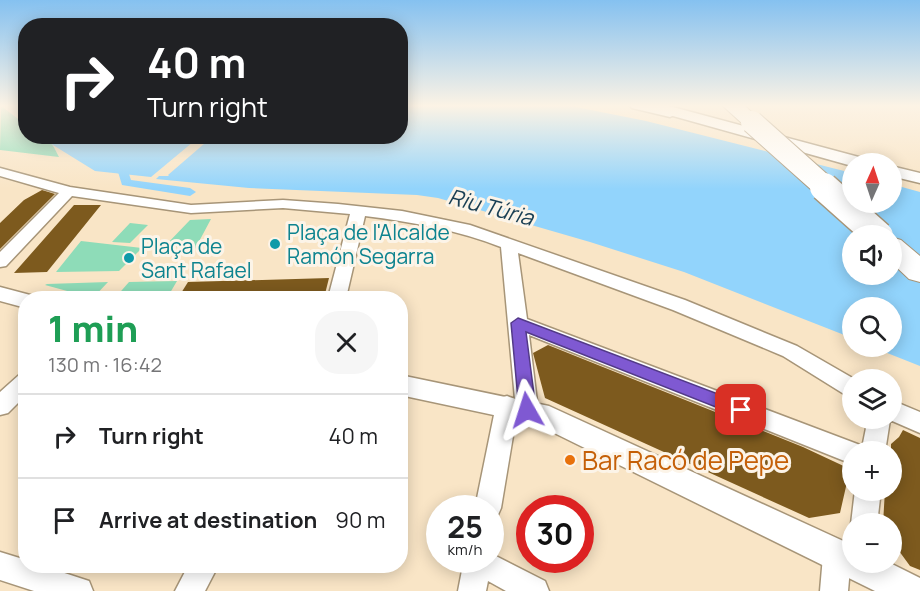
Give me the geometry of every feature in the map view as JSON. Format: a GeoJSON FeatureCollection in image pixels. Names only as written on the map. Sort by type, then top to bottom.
{"type":"FeatureCollection","features":[{"type":"Feature","properties":{"kind":"highway"},"geometry":{"type":"LineString","coordinates":[[765,134],[867,225]]}},
{"type":"Feature","properties":{"kind":"highway"},"geometry":{"type":"LineString","coordinates":[[902,256],[920,272]]}},
{"type":"Feature","properties":{"kind":"main road"},"geometry":{"type":"LineString","coordinates":[[753,134],[842,158]]}},
{"type":"Feature","properties":{"kind":"main road"},"geometry":{"type":"LineString","coordinates":[[902,174],[920,178]]}},
{"type":"Feature","properties":{"kind":"street"},"geometry":{"type":"LineString","coordinates":[[748,134],[806,148]]}},
{"type":"Feature","properties":{"kind":"street"},"geometry":{"type":"LineString","coordinates":[[0,172],[69,191],[191,209],[301,204],[402,216],[470,230],[679,305],[790,351],[842,382]]}},
{"type":"Feature","properties":{"kind":"street"},"geometry":{"type":"LineString","coordinates":[[0,262],[69,191]]}},
{"type":"Feature","properties":{"kind":"street"},"geometry":{"type":"LineString","coordinates":[[339,291],[358,212]]}},
{"type":"Feature","properties":{"kind":"street"},"geometry":{"type":"LineString","coordinates":[[492,495],[517,407],[518,323],[509,244]]}},
{"type":"Feature","properties":{"kind":"street"},"geometry":{"type":"LineString","coordinates":[[0,294],[18,299]]}},
{"type":"Feature","properties":{"kind":"street"},"geometry":{"type":"LineString","coordinates":[[518,323],[842,449]]}},
{"type":"Feature","properties":{"kind":"street"},"geometry":{"type":"LineString","coordinates":[[408,387],[517,407],[842,557]]}},
{"type":"Feature","properties":{"kind":"street"},"geometry":{"type":"LineString","coordinates":[[0,406],[18,389]]}},
{"type":"Feature","properties":{"kind":"street"},"geometry":{"type":"LineString","coordinates":[[902,415],[920,423]]}},
{"type":"Feature","properties":{"kind":"street"},"geometry":{"type":"LineString","coordinates":[[0,567],[18,572]]}},
{"type":"Feature","properties":{"kind":"street"},"geometry":{"type":"LineString","coordinates":[[20,573],[79,591]]}},
{"type":"Feature","properties":{"kind":"street"},"geometry":{"type":"LineString","coordinates":[[189,591],[200,573]]}},
{"type":"Feature","properties":{"kind":"street"},"geometry":{"type":"LineString","coordinates":[[472,591],[475,573]]}},
{"type":"Feature","properties":{"kind":"street"},"geometry":{"type":"LineString","coordinates":[[502,573],[535,591]]}},
{"type":"Feature","properties":{"kind":"street"},"geometry":{"type":"LineString","coordinates":[[834,591],[845,573]]}},
{"type":"Feature","properties":{"kind":"street"},"geometry":{"type":"LineString","coordinates":[[874,573],[910,591]]}},
{"type":"Feature","properties":{"kind":"green space"},"geometry":{"type":"Polygon","coordinates":[[[0,134],[18,134],[18,144],[52,144],[59,157],[0,150],[0,134]]]}},
{"type":"Feature","properties":{"kind":"green space"},"geometry":{"type":"Polygon","coordinates":[[[211,219],[195,249],[165,246],[190,220],[211,219]]]}},
{"type":"Feature","properties":{"kind":"green space"},"geometry":{"type":"Polygon","coordinates":[[[130,223],[148,225],[130,243],[112,242],[130,223]]]}},
{"type":"Feature","properties":{"kind":"green space"},"geometry":{"type":"Polygon","coordinates":[[[81,241],[142,248],[119,271],[56,272],[81,241]]]}},
{"type":"Feature","properties":{"kind":"green space"},"geometry":{"type":"Polygon","coordinates":[[[177,281],[171,291],[121,291],[129,282],[177,281]]]}},
{"type":"Feature","properties":{"kind":"green space"},"geometry":{"type":"Polygon","coordinates":[[[108,282],[100,291],[67,291],[45,285],[108,282]]]}},
{"type":"Feature","properties":{"kind":"water","name":"Riu Túria"},"geometry":{"type":"Polygon","coordinates":[[[408,134],[696,134],[842,170],[842,213],[902,213],[902,187],[920,192],[920,366],[897,357],[902,357],[902,297],[842,297],[842,334],[684,272],[438,198],[417,195],[249,188],[156,179],[159,176],[169,176],[204,144],[408,144],[408,134]]]}},
{"type":"Feature","properties":{"kind":"water"},"geometry":{"type":"Polygon","coordinates":[[[51,144],[191,144],[151,177],[95,171],[51,144]]]}},
{"type":"Feature","properties":{"kind":"building"},"geometry":{"type":"Polygon","coordinates":[[[42,190],[55,194],[0,249],[0,223],[24,200],[42,190]]]}},
{"type":"Feature","properties":{"kind":"building"},"geometry":{"type":"Polygon","coordinates":[[[74,205],[101,205],[47,272],[14,273],[74,205]]]}},
{"type":"Feature","properties":{"kind":"building"},"geometry":{"type":"Polygon","coordinates":[[[329,278],[326,291],[182,291],[188,282],[329,278]]]}},
{"type":"Feature","properties":{"kind":"building"},"geometry":{"type":"Polygon","coordinates":[[[548,345],[803,447],[842,465],[843,501],[840,513],[809,518],[545,398],[533,353],[548,345]]]}},
{"type":"Feature","properties":{"kind":"building"},"geometry":{"type":"Polygon","coordinates":[[[903,430],[920,438],[920,570],[910,566],[902,555],[902,513],[884,513],[884,501],[902,501],[902,441],[894,441],[903,430]]]}},
{"type":"Feature","properties":{"kind":"waterway"},"geometry":{"type":"LineString","coordinates":[[120,162],[126,183],[190,192]]}},
{"type":"Feature","properties":{"kind":"place","name":"Plaça de l'Alcalde Ramón Segarra"},"geometry":{"type":"Point","coordinates":[275,244]}},
{"type":"Feature","properties":{"kind":"place","name":"Plaça de Sant Rafael"},"geometry":{"type":"Point","coordinates":[129,258]}},
{"type":"Feature","properties":{"kind":"place","name":"Bar Racó de Pepe"},"geometry":{"type":"Point","coordinates":[570,460]}},
{"type":"Feature","properties":{"kind":"route"},"geometry":{"type":"LineString","coordinates":[[527,410],[518,323],[741,410]]}}]}
